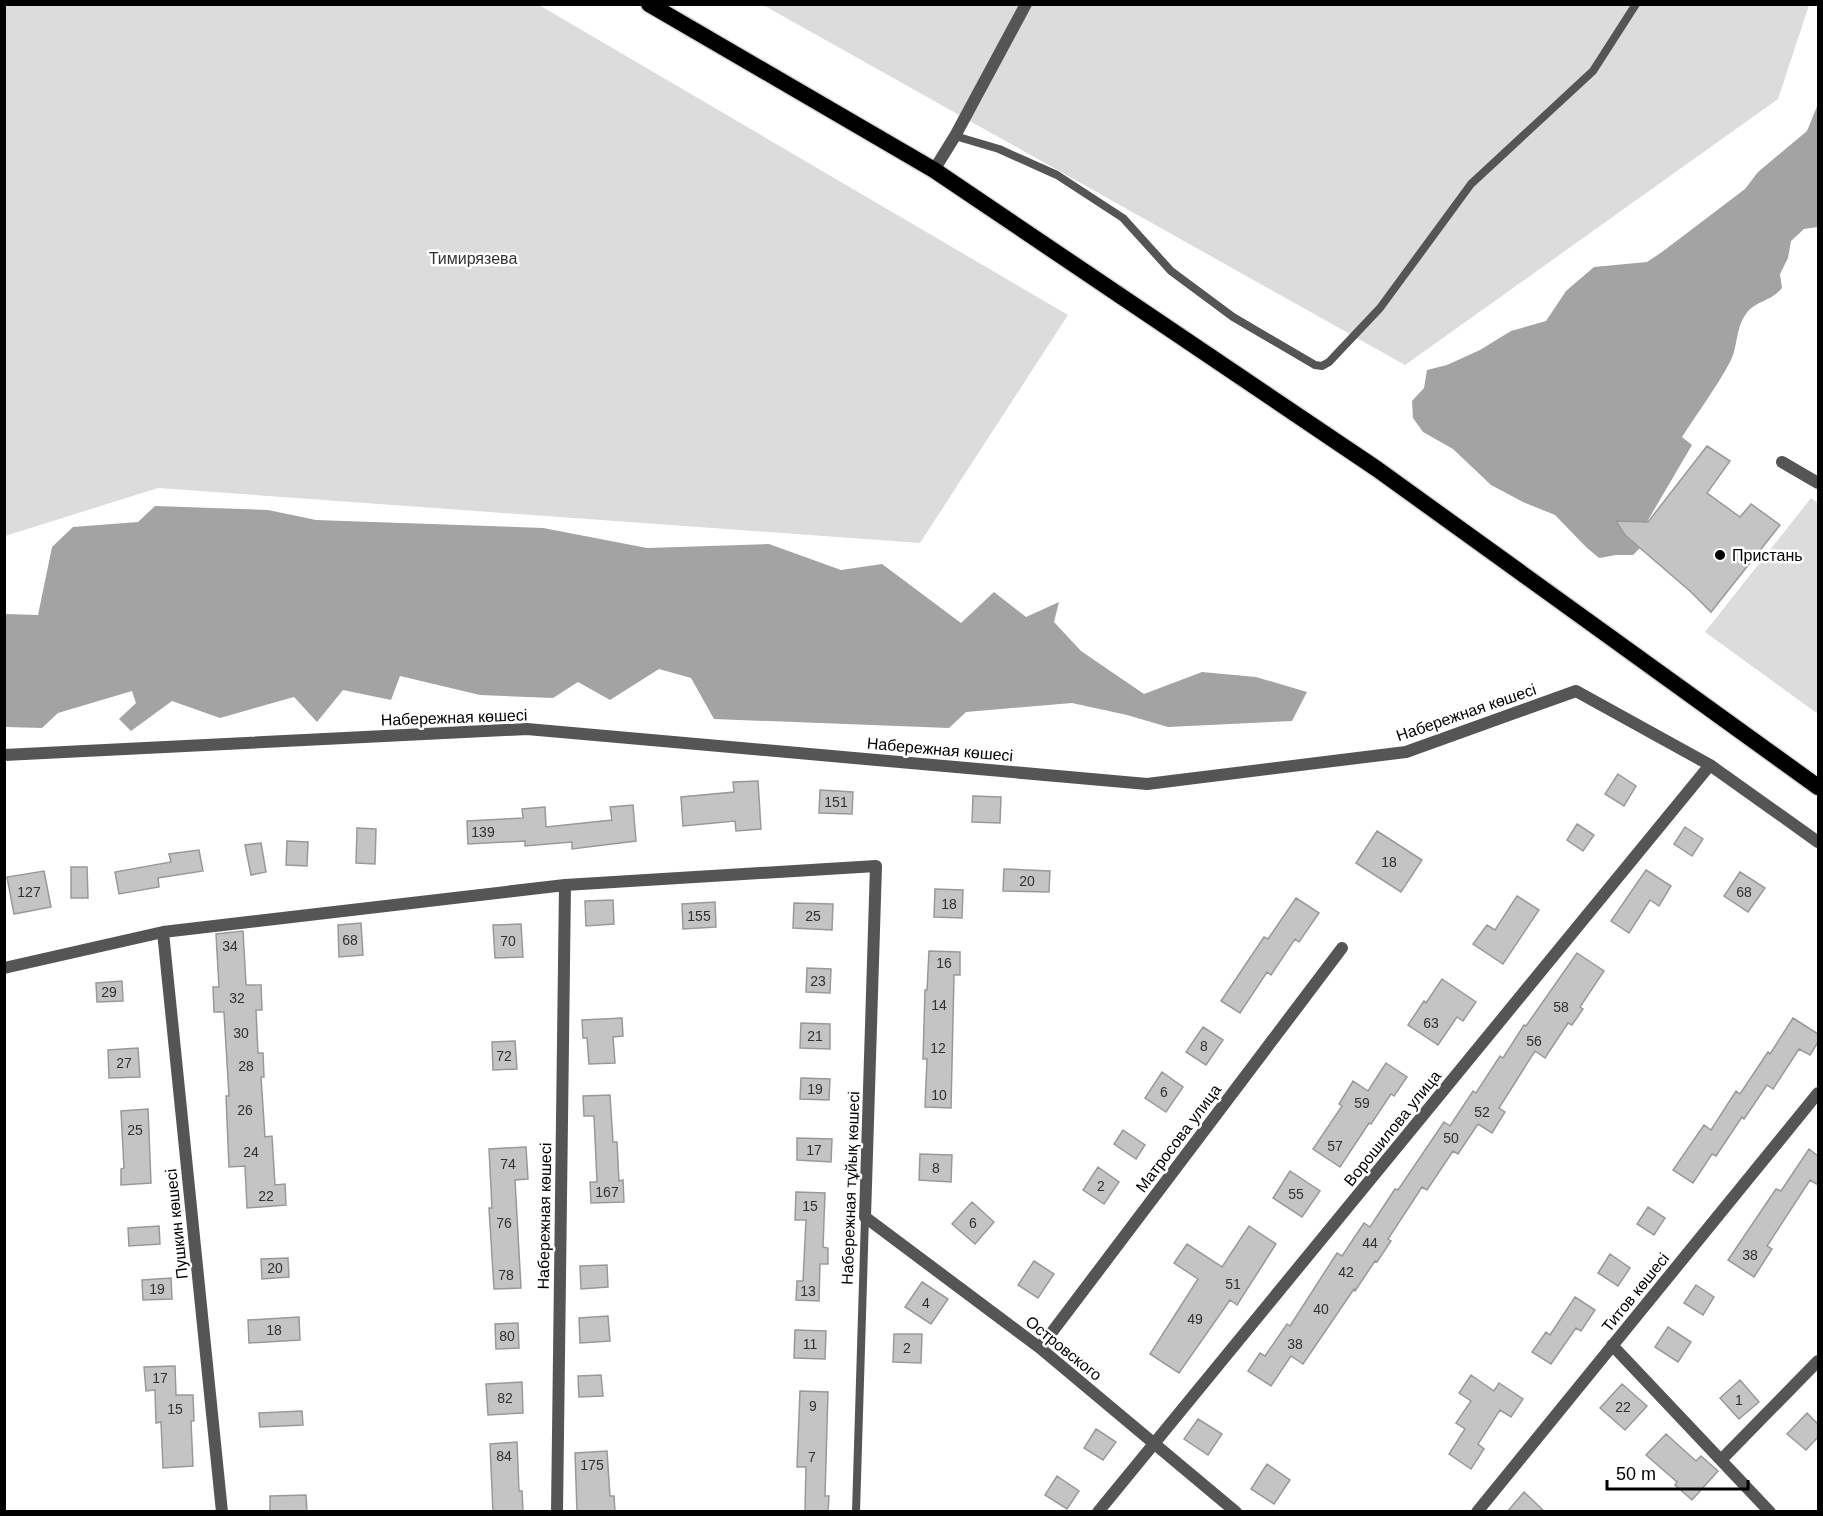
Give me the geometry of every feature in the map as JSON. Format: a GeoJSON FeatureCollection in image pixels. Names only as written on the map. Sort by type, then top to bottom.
{"type":"FeatureCollection","features":[{"type":"Feature","properties":{"kind":"highway"},"geometry":{"type":"LineString","coordinates":[[649,4],[934,170],[1377,469],[1818,787]]}},
{"type":"Feature","properties":{"kind":"street"},"geometry":{"type":"LineString","coordinates":[[934,170],[955,136],[1026,4]]}},
{"type":"Feature","properties":{"kind":"street"},"geometry":{"type":"LineString","coordinates":[[1782,462],[1818,482]]}},
{"type":"Feature","properties":{"kind":"street","name":"Набережная көшесі"},"geometry":{"type":"LineString","coordinates":[[4,755],[527,729],[1147,784],[1406,752],[1576,691],[1710,765],[1818,842]]}},
{"type":"Feature","properties":{"kind":"street","name":"Ворошилова улица"},"geometry":{"type":"LineString","coordinates":[[1098,1512],[1710,765]]}},
{"type":"Feature","properties":{"kind":"street","name":"Набережная тұйық көшесі"},"geometry":{"type":"LineString","coordinates":[[565,885],[876,866],[865,1217]]}},
{"type":"Feature","properties":{"kind":"street"},"geometry":{"type":"LineString","coordinates":[[4,968],[163,932],[565,885]]}},
{"type":"Feature","properties":{"kind":"street","name":"Набережная көшесі"},"geometry":{"type":"LineString","coordinates":[[557,1512],[565,885]]}},
{"type":"Feature","properties":{"kind":"street","name":"Пушкин көшесі"},"geometry":{"type":"LineString","coordinates":[[163,932],[222,1512]]}},
{"type":"Feature","properties":{"kind":"street","name":"Матросова улица"},"geometry":{"type":"LineString","coordinates":[[1040,1348],[1342,948]]}},
{"type":"Feature","properties":{"kind":"street","name":"Титов көшесі"},"geometry":{"type":"LineString","coordinates":[[1477,1512],[1818,1093]]}},
{"type":"Feature","properties":{"kind":"street","name":"Островского"},"geometry":{"type":"LineString","coordinates":[[865,1217],[1040,1348],[1236,1512]]}},
{"type":"Feature","properties":{"kind":"street"},"geometry":{"type":"LineString","coordinates":[[1612,1346],[1770,1512]]}},
{"type":"Feature","properties":{"kind":"street"},"geometry":{"type":"LineString","coordinates":[[1721,1460],[1818,1361]]}},
{"type":"Feature","properties":{"kind":"lane"},"geometry":{"type":"LineString","coordinates":[[955,136],[999,149],[1057,175],[1123,218],[1171,271],[1233,317],[1315,365],[1322,366],[1329,362],[1380,308],[1471,184],[1593,71],[1636,4]]}},
{"type":"Feature","properties":{"kind":"lane","name":"Набережная тұйық көшесі"},"geometry":{"type":"LineString","coordinates":[[856,1512],[865,1217]]}},
{"type":"Feature","properties":{"kind":"green space","name":"Тимирязева"},"geometry":{"type":"Polygon","coordinates":[[[5,4],[539,5],[1068,315],[920,543],[158,488],[5,536],[5,4]]]}},
{"type":"Feature","properties":{"kind":"green space"},"geometry":{"type":"Polygon","coordinates":[[[763,5],[1809,5],[1778,99],[1405,365],[763,5]]]}},
{"type":"Feature","properties":{"kind":"green space"},"geometry":{"type":"Polygon","coordinates":[[[1811,498],[1818,503],[1818,714],[1705,632],[1811,498]]]}},
{"type":"Feature","properties":{"kind":"shaded area"},"geometry":{"type":"Polygon","coordinates":[[[1818,104],[1818,227],[1804,229],[1791,241],[1788,258],[1780,274],[1782,288],[1778,293],[1750,309],[1742,320],[1730,362],[1682,437],[1692,445],[1644,527],[1637,522],[1616,521],[1625,535],[1640,548],[1633,555],[1599,558],[1555,515],[1523,502],[1491,485],[1453,449],[1423,432],[1413,418],[1412,401],[1424,388],[1427,370],[1447,365],[1480,350],[1511,331],[1546,321],[1566,291],[1594,267],[1647,262],[1662,252],[1745,189],[1758,172],[1807,131],[1818,104]]]}},
{"type":"Feature","properties":{"kind":"shaded area"},"geometry":{"type":"Polygon","coordinates":[[[155,506],[268,510],[316,520],[543,528],[647,548],[769,544],[841,570],[882,564],[961,623],[994,592],[1026,617],[1059,602],[1054,622],[1081,651],[1144,694],[1202,672],[1256,677],[1307,692],[1292,721],[1168,727],[1072,703],[966,712],[949,728],[714,719],[691,678],[659,669],[610,700],[578,682],[553,698],[480,695],[400,676],[391,700],[343,690],[317,722],[294,697],[220,718],[172,701],[131,731],[119,719],[136,703],[132,691],[58,713],[42,728],[5,727],[5,614],[38,615],[52,547],[73,527],[138,522],[155,506]]]}},
{"type":"Feature","properties":{"kind":"building"},"geometry":{"type":"Polygon","coordinates":[[[1707,446],[1730,461],[1707,493],[1740,517],[1751,504],[1780,525],[1711,612],[1625,535],[1616,521],[1648,522],[1707,446]]]}},
{"type":"Feature","properties":{"kind":"building"},"geometry":{"type":"Polygon","coordinates":[[[1618,774],[1636,786],[1624,806],[1605,794],[1618,774]]]}},
{"type":"Feature","properties":{"kind":"building"},"geometry":{"type":"Polygon","coordinates":[[[758,781],[761,829],[736,831],[735,821],[683,826],[681,797],[734,792],[733,782],[758,781]]]}},
{"type":"Feature","properties":{"kind":"building"},"geometry":{"type":"Polygon","coordinates":[[[820,790],[853,792],[852,814],[819,813],[820,790]]]}},
{"type":"Feature","properties":{"kind":"building"},"geometry":{"type":"Polygon","coordinates":[[[973,796],[1001,797],[1000,823],[972,822],[973,796]]]}},
{"type":"Feature","properties":{"kind":"building"},"geometry":{"type":"Polygon","coordinates":[[[633,805],[636,841],[572,849],[572,842],[525,846],[525,841],[468,844],[467,821],[523,818],[522,809],[545,807],[546,827],[612,820],[610,807],[633,805]]]}},
{"type":"Feature","properties":{"kind":"building"},"geometry":{"type":"Polygon","coordinates":[[[1577,824],[1594,835],[1583,851],[1567,840],[1577,824]]]}},
{"type":"Feature","properties":{"kind":"building"},"geometry":{"type":"Polygon","coordinates":[[[1685,827],[1703,839],[1692,856],[1674,844],[1685,827]]]}},
{"type":"Feature","properties":{"kind":"building"},"geometry":{"type":"Polygon","coordinates":[[[357,828],[376,829],[375,864],[356,863],[357,828]]]}},
{"type":"Feature","properties":{"kind":"building"},"geometry":{"type":"Polygon","coordinates":[[[1377,831],[1422,860],[1401,892],[1356,863],[1377,831]]]}},
{"type":"Feature","properties":{"kind":"building"},"geometry":{"type":"Polygon","coordinates":[[[287,841],[308,842],[307,866],[286,865],[287,841]]]}},
{"type":"Feature","properties":{"kind":"building"},"geometry":{"type":"Polygon","coordinates":[[[261,843],[266,872],[251,875],[245,845],[261,843]]]}},
{"type":"Feature","properties":{"kind":"building"},"geometry":{"type":"Polygon","coordinates":[[[199,850],[203,871],[158,878],[159,887],[119,894],[115,872],[171,862],[169,854],[199,850]]]}},
{"type":"Feature","properties":{"kind":"building"},"geometry":{"type":"Polygon","coordinates":[[[71,867],[87,867],[88,898],[71,898],[71,867]]]}},
{"type":"Feature","properties":{"kind":"building"},"geometry":{"type":"Polygon","coordinates":[[[1004,869],[1050,871],[1049,892],[1003,891],[1004,869]]]}},
{"type":"Feature","properties":{"kind":"building"},"geometry":{"type":"Polygon","coordinates":[[[1646,870],[1671,886],[1659,906],[1650,900],[1629,933],[1611,921],[1646,870]]]}},
{"type":"Feature","properties":{"kind":"building"},"geometry":{"type":"Polygon","coordinates":[[[44,871],[51,907],[14,914],[7,877],[44,871]]]}},
{"type":"Feature","properties":{"kind":"building"},"geometry":{"type":"Polygon","coordinates":[[[1740,872],[1765,888],[1748,912],[1724,896],[1740,872]]]}},
{"type":"Feature","properties":{"kind":"building"},"geometry":{"type":"Polygon","coordinates":[[[935,889],[963,890],[962,918],[934,917],[935,889]]]}},
{"type":"Feature","properties":{"kind":"building"},"geometry":{"type":"Polygon","coordinates":[[[1517,896],[1539,910],[1503,964],[1473,944],[1487,925],[1495,930],[1517,896]]]}},
{"type":"Feature","properties":{"kind":"building"},"geometry":{"type":"Polygon","coordinates":[[[1296,898],[1319,913],[1299,942],[1295,939],[1271,975],[1267,972],[1240,1013],[1221,1001],[1264,937],[1268,939],[1296,898]]]}},
{"type":"Feature","properties":{"kind":"building"},"geometry":{"type":"Polygon","coordinates":[[[613,900],[614,924],[586,926],[585,901],[613,900]]]}},
{"type":"Feature","properties":{"kind":"building"},"geometry":{"type":"Polygon","coordinates":[[[715,902],[716,927],[683,929],[682,904],[715,902]]]}},
{"type":"Feature","properties":{"kind":"building"},"geometry":{"type":"Polygon","coordinates":[[[794,903],[833,904],[832,930],[793,928],[794,903]]]}},
{"type":"Feature","properties":{"kind":"building"},"geometry":{"type":"Polygon","coordinates":[[[361,923],[363,955],[339,957],[338,925],[361,923]]]}},
{"type":"Feature","properties":{"kind":"building"},"geometry":{"type":"Polygon","coordinates":[[[521,924],[523,957],[495,958],[493,925],[521,924]]]}},
{"type":"Feature","properties":{"kind":"building"},"geometry":{"type":"Polygon","coordinates":[[[243,931],[246,985],[261,985],[262,1010],[256,1010],[258,1053],[263,1053],[264,1077],[261,1077],[265,1137],[272,1136],[275,1185],[285,1184],[286,1205],[247,1208],[245,1166],[229,1167],[226,1096],[229,1096],[224,1012],[214,1012],[213,987],[219,987],[216,934],[243,931]]]}},
{"type":"Feature","properties":{"kind":"building"},"geometry":{"type":"Polygon","coordinates":[[[929,951],[960,952],[960,975],[954,975],[951,1108],[925,1107],[927,1059],[923,1059],[925,990],[927,990],[929,951]]]}},
{"type":"Feature","properties":{"kind":"building"},"geometry":{"type":"Polygon","coordinates":[[[1577,953],[1604,971],[1580,1007],[1583,1009],[1572,1025],[1568,1023],[1545,1058],[1535,1051],[1499,1108],[1505,1112],[1492,1133],[1478,1124],[1458,1154],[1453,1151],[1427,1190],[1422,1187],[1388,1239],[1391,1241],[1377,1262],[1375,1261],[1355,1291],[1354,1289],[1303,1364],[1291,1356],[1271,1386],[1248,1371],[1260,1353],[1265,1356],[1287,1324],[1290,1326],[1337,1253],[1342,1256],[1364,1223],[1370,1227],[1444,1122],[1450,1126],[1473,1091],[1476,1093],[1500,1056],[1503,1058],[1524,1025],[1526,1026],[1577,953]]]}},
{"type":"Feature","properties":{"kind":"building"},"geometry":{"type":"Polygon","coordinates":[[[807,968],[831,969],[830,993],[806,992],[807,968]]]}},
{"type":"Feature","properties":{"kind":"building"},"geometry":{"type":"Polygon","coordinates":[[[1442,979],[1476,1002],[1463,1021],[1457,1017],[1438,1045],[1408,1025],[1442,979]]]}},
{"type":"Feature","properties":{"kind":"building"},"geometry":{"type":"Polygon","coordinates":[[[122,981],[123,1001],[97,1002],[96,983],[122,981]]]}},
{"type":"Feature","properties":{"kind":"building"},"geometry":{"type":"Polygon","coordinates":[[[622,1018],[623,1036],[613,1037],[615,1063],[589,1064],[587,1038],[583,1038],[582,1020],[622,1018]]]}},
{"type":"Feature","properties":{"kind":"building"},"geometry":{"type":"Polygon","coordinates":[[[1793,1018],[1818,1034],[1818,1042],[1810,1055],[1799,1049],[1773,1089],[1767,1085],[1716,1156],[1712,1154],[1693,1183],[1673,1170],[1704,1125],[1711,1130],[1736,1091],[1740,1094],[1793,1018]]]}},
{"type":"Feature","properties":{"kind":"building"},"geometry":{"type":"Polygon","coordinates":[[[801,1023],[830,1024],[830,1049],[800,1048],[801,1023]]]}},
{"type":"Feature","properties":{"kind":"building"},"geometry":{"type":"Polygon","coordinates":[[[1203,1027],[1223,1040],[1206,1065],[1186,1052],[1203,1027]]]}},
{"type":"Feature","properties":{"kind":"building"},"geometry":{"type":"Polygon","coordinates":[[[515,1041],[517,1069],[493,1070],[492,1042],[515,1041]]]}},
{"type":"Feature","properties":{"kind":"building"},"geometry":{"type":"Polygon","coordinates":[[[138,1048],[140,1077],[109,1078],[108,1050],[138,1048]]]}},
{"type":"Feature","properties":{"kind":"building"},"geometry":{"type":"Polygon","coordinates":[[[1386,1063],[1407,1077],[1394,1096],[1391,1094],[1371,1124],[1369,1123],[1340,1167],[1313,1149],[1342,1106],[1339,1104],[1353,1081],[1368,1091],[1386,1063]]]}},
{"type":"Feature","properties":{"kind":"building"},"geometry":{"type":"Polygon","coordinates":[[[1162,1072],[1183,1087],[1166,1112],[1145,1098],[1162,1072]]]}},
{"type":"Feature","properties":{"kind":"building"},"geometry":{"type":"Polygon","coordinates":[[[801,1078],[830,1079],[829,1100],[800,1099],[801,1078]]]}},
{"type":"Feature","properties":{"kind":"building"},"geometry":{"type":"Polygon","coordinates":[[[610,1095],[613,1142],[617,1142],[619,1181],[623,1180],[624,1202],[591,1203],[590,1182],[597,1182],[594,1116],[584,1116],[583,1096],[610,1095]]]}},
{"type":"Feature","properties":{"kind":"building"},"geometry":{"type":"Polygon","coordinates":[[[148,1109],[151,1183],[121,1185],[121,1169],[124,1168],[121,1111],[148,1109]]]}},
{"type":"Feature","properties":{"kind":"building"},"geometry":{"type":"Polygon","coordinates":[[[1123,1130],[1145,1145],[1136,1159],[1114,1144],[1123,1130]]]}},
{"type":"Feature","properties":{"kind":"building"},"geometry":{"type":"Polygon","coordinates":[[[797,1138],[832,1139],[831,1162],[797,1160],[797,1138]]]}},
{"type":"Feature","properties":{"kind":"building"},"geometry":{"type":"Polygon","coordinates":[[[526,1147],[528,1179],[515,1180],[521,1288],[494,1289],[489,1208],[492,1208],[489,1149],[526,1147]]]}},
{"type":"Feature","properties":{"kind":"building"},"geometry":{"type":"Polygon","coordinates":[[[1809,1149],[1818,1156],[1818,1185],[1810,1180],[1767,1246],[1772,1249],[1754,1277],[1728,1260],[1776,1189],[1781,1191],[1809,1149]]]}},
{"type":"Feature","properties":{"kind":"building"},"geometry":{"type":"Polygon","coordinates":[[[920,1154],[952,1155],[951,1182],[919,1180],[920,1154]]]}},
{"type":"Feature","properties":{"kind":"building"},"geometry":{"type":"Polygon","coordinates":[[[1098,1167],[1119,1182],[1104,1204],[1083,1190],[1098,1167]]]}},
{"type":"Feature","properties":{"kind":"building"},"geometry":{"type":"Polygon","coordinates":[[[1290,1171],[1320,1191],[1302,1217],[1273,1198],[1290,1171]]]}},
{"type":"Feature","properties":{"kind":"building"},"geometry":{"type":"Polygon","coordinates":[[[796,1192],[825,1193],[823,1247],[828,1248],[828,1264],[820,1264],[819,1301],[796,1300],[797,1281],[803,1281],[806,1220],[795,1220],[796,1192]]]}},
{"type":"Feature","properties":{"kind":"building"},"geometry":{"type":"Polygon","coordinates":[[[972,1202],[994,1222],[975,1244],[952,1224],[972,1202]]]}},
{"type":"Feature","properties":{"kind":"building"},"geometry":{"type":"Polygon","coordinates":[[[1648,1207],[1665,1218],[1654,1235],[1637,1224],[1648,1207]]]}},
{"type":"Feature","properties":{"kind":"building"},"geometry":{"type":"Polygon","coordinates":[[[159,1226],[160,1244],[129,1246],[128,1228],[159,1226]]]}},
{"type":"Feature","properties":{"kind":"building"},"geometry":{"type":"Polygon","coordinates":[[[1249,1226],[1276,1244],[1237,1305],[1230,1300],[1179,1373],[1150,1354],[1198,1279],[1174,1263],[1187,1244],[1222,1267],[1249,1226]]]}},
{"type":"Feature","properties":{"kind":"building"},"geometry":{"type":"Polygon","coordinates":[[[1610,1254],[1630,1268],[1618,1286],[1598,1273],[1610,1254]]]}},
{"type":"Feature","properties":{"kind":"building"},"geometry":{"type":"Polygon","coordinates":[[[288,1258],[289,1277],[262,1279],[261,1259],[288,1258]]]}},
{"type":"Feature","properties":{"kind":"building"},"geometry":{"type":"Polygon","coordinates":[[[1034,1261],[1054,1274],[1038,1298],[1018,1285],[1034,1261]]]}},
{"type":"Feature","properties":{"kind":"building"},"geometry":{"type":"Polygon","coordinates":[[[607,1265],[608,1287],[581,1289],[580,1266],[607,1265]]]}},
{"type":"Feature","properties":{"kind":"building"},"geometry":{"type":"Polygon","coordinates":[[[171,1278],[172,1299],[143,1300],[142,1280],[171,1278]]]}},
{"type":"Feature","properties":{"kind":"building"},"geometry":{"type":"Polygon","coordinates":[[[922,1282],[948,1299],[931,1324],[905,1307],[922,1282]]]}},
{"type":"Feature","properties":{"kind":"building"},"geometry":{"type":"Polygon","coordinates":[[[1696,1285],[1714,1297],[1703,1315],[1684,1303],[1696,1285]]]}},
{"type":"Feature","properties":{"kind":"building"},"geometry":{"type":"Polygon","coordinates":[[[1575,1297],[1595,1310],[1581,1331],[1576,1328],[1551,1364],[1532,1352],[1546,1332],[1550,1335],[1575,1297]]]}},
{"type":"Feature","properties":{"kind":"building"},"geometry":{"type":"Polygon","coordinates":[[[608,1316],[610,1341],[580,1343],[579,1318],[608,1316]]]}},
{"type":"Feature","properties":{"kind":"building"},"geometry":{"type":"Polygon","coordinates":[[[299,1317],[300,1340],[249,1343],[248,1320],[299,1317]]]}},
{"type":"Feature","properties":{"kind":"building"},"geometry":{"type":"Polygon","coordinates":[[[518,1323],[519,1348],[496,1349],[495,1324],[518,1323]]]}},
{"type":"Feature","properties":{"kind":"building"},"geometry":{"type":"Polygon","coordinates":[[[1668,1327],[1691,1342],[1678,1362],[1655,1347],[1668,1327]]]}},
{"type":"Feature","properties":{"kind":"building"},"geometry":{"type":"Polygon","coordinates":[[[795,1330],[826,1331],[825,1359],[794,1358],[795,1330]]]}},
{"type":"Feature","properties":{"kind":"building"},"geometry":{"type":"Polygon","coordinates":[[[894,1334],[922,1334],[921,1363],[893,1362],[894,1334]]]}},
{"type":"Feature","properties":{"kind":"building"},"geometry":{"type":"Polygon","coordinates":[[[175,1366],[176,1395],[193,1395],[194,1421],[191,1421],[193,1466],[163,1468],[161,1422],[156,1423],[155,1390],[146,1391],[144,1367],[175,1366]]]}},
{"type":"Feature","properties":{"kind":"building"},"geometry":{"type":"Polygon","coordinates":[[[601,1375],[603,1396],[579,1397],[578,1376],[601,1375]]]}},
{"type":"Feature","properties":{"kind":"building"},"geometry":{"type":"Polygon","coordinates":[[[1471,1375],[1494,1391],[1499,1383],[1523,1399],[1511,1417],[1500,1410],[1478,1444],[1484,1449],[1471,1469],[1449,1454],[1465,1429],[1456,1423],[1471,1401],[1459,1393],[1471,1375]]]}},
{"type":"Feature","properties":{"kind":"building"},"geometry":{"type":"Polygon","coordinates":[[[1740,1380],[1759,1402],[1739,1419],[1720,1398],[1740,1380]]]}},
{"type":"Feature","properties":{"kind":"building"},"geometry":{"type":"Polygon","coordinates":[[[522,1382],[523,1413],[488,1415],[486,1384],[522,1382]]]}},
{"type":"Feature","properties":{"kind":"building"},"geometry":{"type":"Polygon","coordinates":[[[1622,1384],[1647,1406],[1625,1430],[1600,1408],[1622,1384]]]}},
{"type":"Feature","properties":{"kind":"building"},"geometry":{"type":"Polygon","coordinates":[[[800,1391],[828,1392],[825,1496],[829,1496],[828,1512],[805,1512],[806,1467],[797,1467],[800,1391]]]}},
{"type":"Feature","properties":{"kind":"building"},"geometry":{"type":"Polygon","coordinates":[[[302,1411],[303,1425],[260,1427],[259,1413],[302,1411]]]}},
{"type":"Feature","properties":{"kind":"building"},"geometry":{"type":"Polygon","coordinates":[[[1807,1413],[1818,1424],[1818,1437],[1806,1450],[1787,1434],[1807,1413]]]}},
{"type":"Feature","properties":{"kind":"building"},"geometry":{"type":"Polygon","coordinates":[[[1198,1419],[1222,1434],[1208,1455],[1184,1439],[1198,1419]]]}},
{"type":"Feature","properties":{"kind":"building"},"geometry":{"type":"Polygon","coordinates":[[[1096,1429],[1116,1442],[1103,1460],[1084,1448],[1096,1429]]]}},
{"type":"Feature","properties":{"kind":"building"},"geometry":{"type":"Polygon","coordinates":[[[1666,1434],[1696,1461],[1701,1456],[1718,1471],[1692,1500],[1675,1485],[1677,1482],[1646,1455],[1666,1434]]]}},
{"type":"Feature","properties":{"kind":"building"},"geometry":{"type":"Polygon","coordinates":[[[517,1442],[519,1491],[522,1491],[523,1512],[493,1512],[490,1444],[517,1442]]]}},
{"type":"Feature","properties":{"kind":"building"},"geometry":{"type":"Polygon","coordinates":[[[607,1451],[610,1496],[614,1496],[615,1512],[577,1512],[575,1453],[607,1451]]]}},
{"type":"Feature","properties":{"kind":"building"},"geometry":{"type":"Polygon","coordinates":[[[1267,1464],[1290,1480],[1274,1504],[1251,1489],[1267,1464]]]}},
{"type":"Feature","properties":{"kind":"building"},"geometry":{"type":"Polygon","coordinates":[[[1057,1476],[1079,1491],[1067,1509],[1045,1495],[1057,1476]]]}},
{"type":"Feature","properties":{"kind":"building"},"geometry":{"type":"Polygon","coordinates":[[[1524,1492],[1545,1512],[1507,1512],[1524,1492]]]}},
{"type":"Feature","properties":{"kind":"building"},"geometry":{"type":"Polygon","coordinates":[[[306,1495],[307,1512],[270,1512],[270,1496],[306,1495]]]}},
{"type":"Feature","properties":{"kind":"place","name":"Пристань"},"geometry":{"type":"Point","coordinates":[1720,555]}}]}
